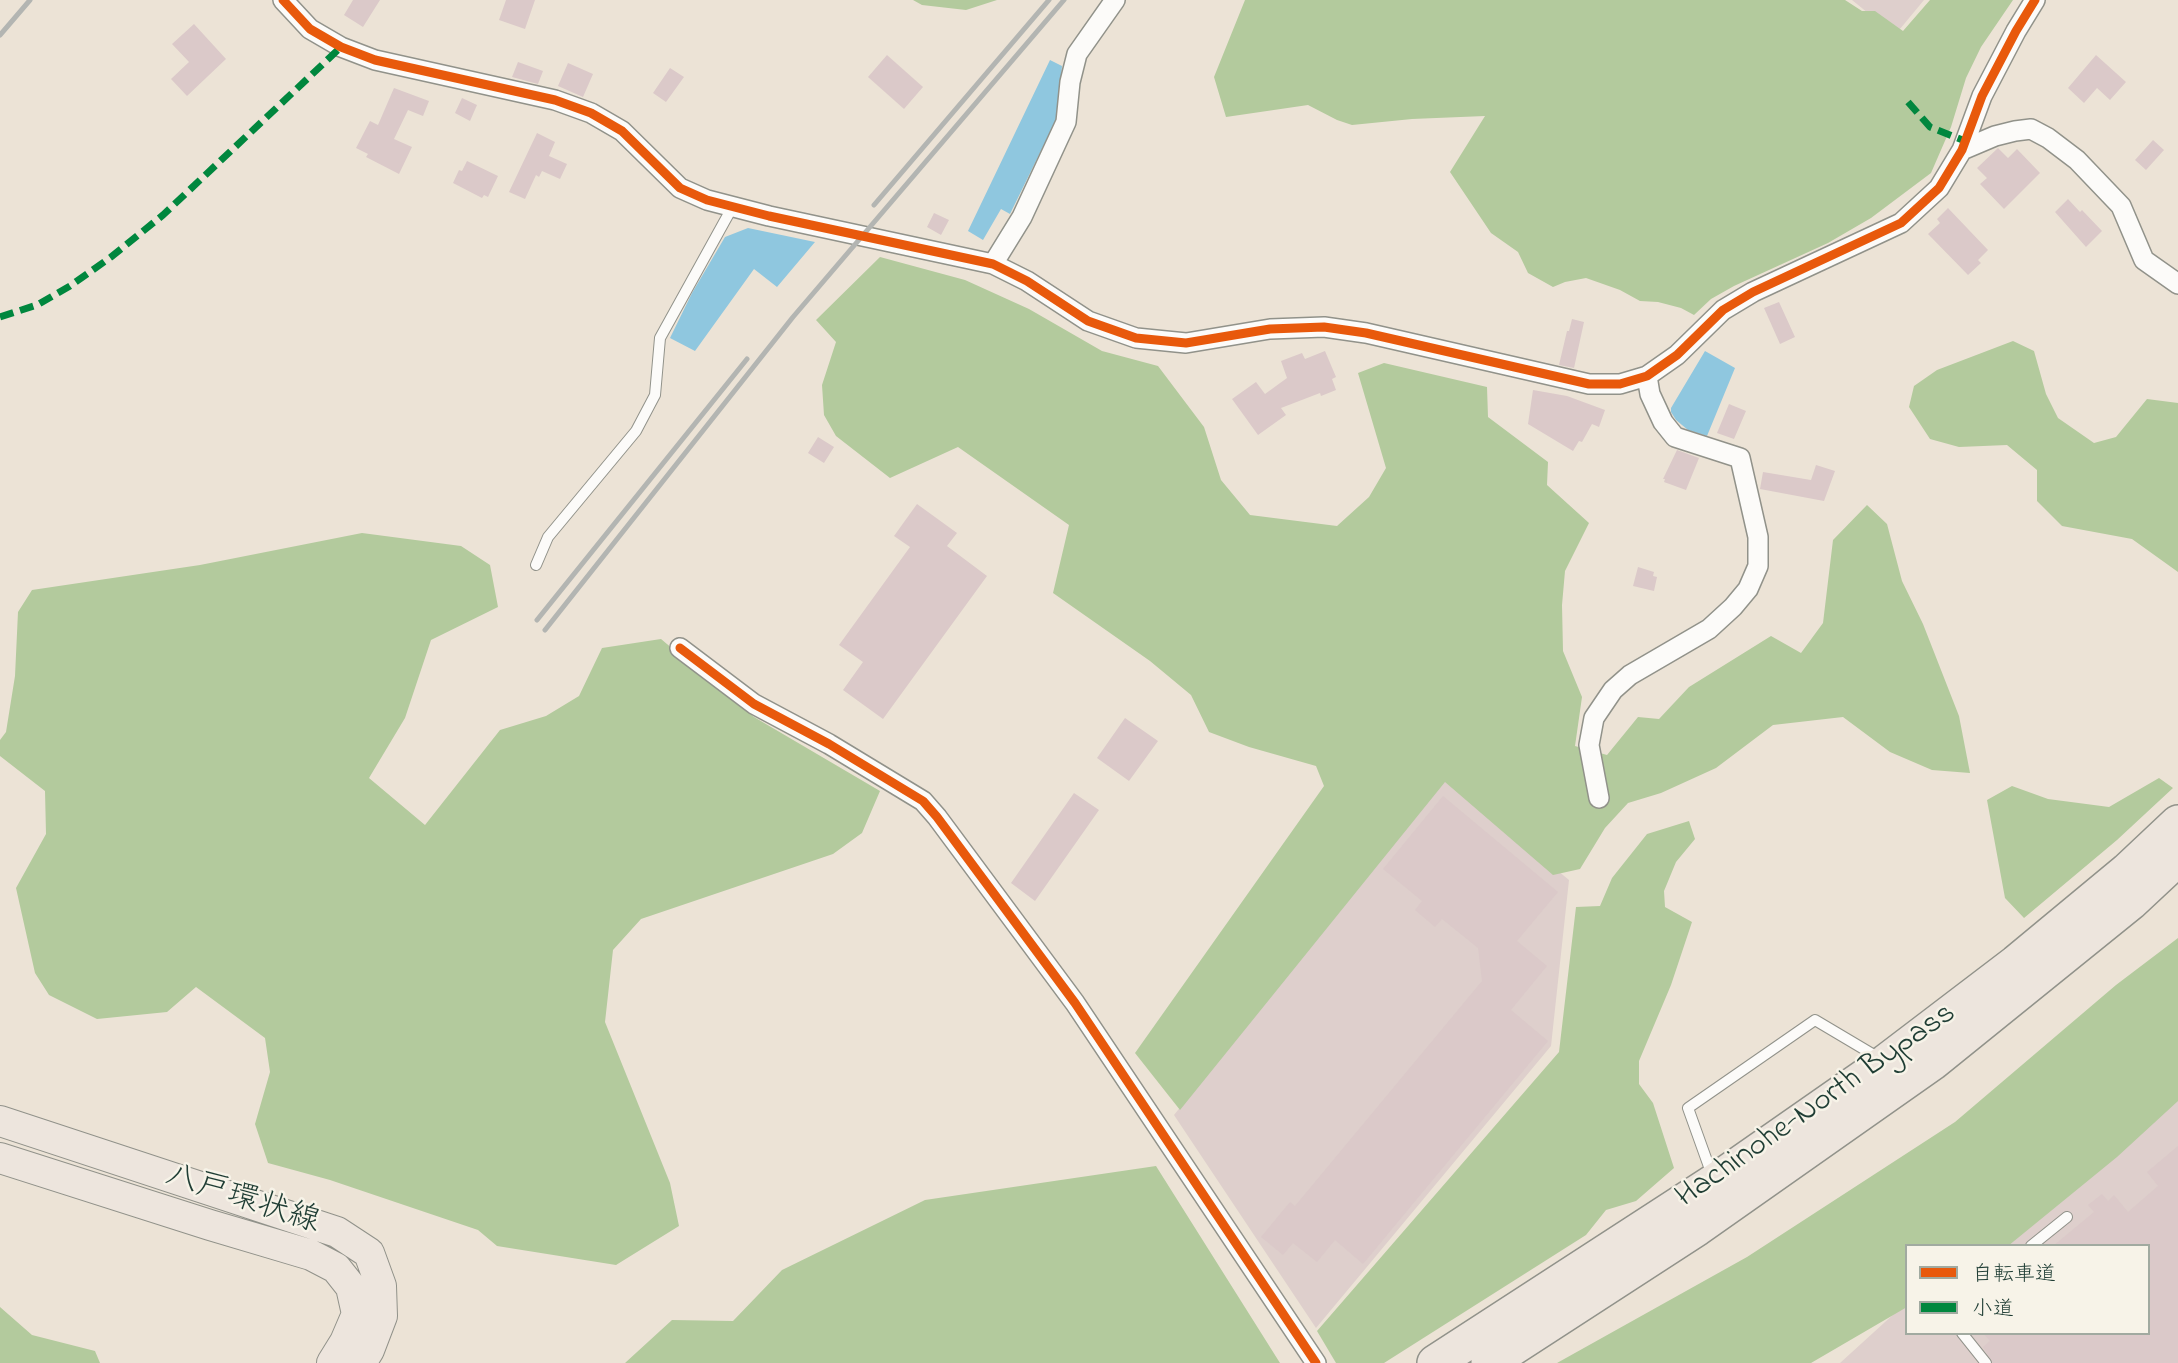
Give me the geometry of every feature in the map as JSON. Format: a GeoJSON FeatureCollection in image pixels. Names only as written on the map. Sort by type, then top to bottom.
{"type":"FeatureCollection","features":[{"type":"Feature","properties":{"kind":"highway","name":"Hachinohe-North Bypass"},"geometry":{"type":"LineString","coordinates":[[1435,1363],[1714,1182],[1886,1062],[2017,963],[2127,871],[2178,823]]}},
{"type":"Feature","properties":{"kind":"highway","name":"Hachinohe-North Bypass"},"geometry":{"type":"LineString","coordinates":[[1489,1363],[1698,1227],[1933,1062],[2132,902],[2178,858]]}},
{"type":"Feature","properties":{"kind":"main road","name":"八戸環状線"},"geometry":{"type":"LineString","coordinates":[[0,1121],[337,1233],[369,1253],[381,1286],[382,1317],[361,1363]]}},
{"type":"Feature","properties":{"kind":"main road","name":"八戸環状線"},"geometry":{"type":"LineString","coordinates":[[0,1158],[210,1226],[311,1255],[335,1268],[351,1287],[357,1314],[332,1363]]}},
{"type":"Feature","properties":{"kind":"street"},"geometry":{"type":"LineString","coordinates":[[283,0],[310,29],[341,47],[375,60],[555,100],[591,113],[622,131],[680,188],[707,200],[993,264],[1027,281],[1088,321],[1136,338],[1186,343],[1270,329],[1324,327],[1366,333],[1589,384],[1620,384],[1647,376],[1677,355],[1723,310],[1753,292],[1901,223],[1938,188],[1962,150],[1982,96],[2015,31],[2035,0]]}},
{"type":"Feature","properties":{"kind":"street"},"geometry":{"type":"LineString","coordinates":[[993,264],[1021,217],[1066,122],[1070,82],[1077,54],[1115,0]]}},
{"type":"Feature","properties":{"kind":"street"},"geometry":{"type":"LineString","coordinates":[[1962,150],[2015,131],[2031,129],[2048,138],[2077,160],[2120,206],[2144,260],[2178,284]]}},
{"type":"Feature","properties":{"kind":"street"},"geometry":{"type":"LineString","coordinates":[[1599,798],[1589,745],[1594,718],[1614,690],[1630,675],[1709,629],[1733,607],[1748,589],[1758,566],[1758,537],[1740,458],[1675,437],[1663,422],[1650,394],[1647,376]]}},
{"type":"Feature","properties":{"kind":"street"},"geometry":{"type":"LineString","coordinates":[[680,648],[754,704],[829,744],[923,801],[1075,1003],[1316,1363]]}},
{"type":"Feature","properties":{"kind":"lane"},"geometry":{"type":"LineString","coordinates":[[536,565],[548,537],[636,432],[655,395],[660,338],[733,206]]}},
{"type":"Feature","properties":{"kind":"lane"},"geometry":{"type":"LineString","coordinates":[[1714,1182],[1688,1108],[1804,1027],[1815,1020],[1886,1062]]}},
{"type":"Feature","properties":{"kind":"lane"},"geometry":{"type":"LineString","coordinates":[[2033,1244],[2067,1217]]}},
{"type":"Feature","properties":{"kind":"lane"},"geometry":{"type":"LineString","coordinates":[[1964,1335],[1986,1363]]}},
{"type":"Feature","properties":{"kind":"shaded area"},"geometry":{"type":"Polygon","coordinates":[[[1852,0],[1924,0],[1895,35],[1852,0]]]}},
{"type":"Feature","properties":{"kind":"shaded area"},"geometry":{"type":"Polygon","coordinates":[[[1445,778],[1569,880],[1551,1046],[1316,1328],[1174,1115],[1445,778]]]}},
{"type":"Feature","properties":{"kind":"shaded area"},"geometry":{"type":"Polygon","coordinates":[[[2178,1056],[2178,1363],[1840,1363],[1905,1304],[1905,1335],[2150,1335],[2150,1244],[1971,1244],[2178,1056]]]}},
{"type":"Feature","properties":{"kind":"green space"},"geometry":{"type":"Polygon","coordinates":[[[913,0],[997,0],[966,10],[922,5],[913,0]]]}},
{"type":"Feature","properties":{"kind":"green space"},"geometry":{"type":"Polygon","coordinates":[[[1245,0],[1845,0],[1862,11],[1875,11],[1903,31],[1930,0],[2013,0],[1981,47],[1966,78],[1951,127],[1931,173],[1871,218],[1828,243],[1734,286],[1711,299],[1694,315],[1681,308],[1658,302],[1640,301],[1620,290],[1586,278],[1553,287],[1528,273],[1518,252],[1491,233],[1450,172],[1485,116],[1352,125],[1308,105],[1226,117],[1214,77],[1245,0]]]}},
{"type":"Feature","properties":{"kind":"green space"},"geometry":{"type":"Polygon","coordinates":[[[880,257],[965,280],[1029,309],[1102,351],[1158,366],[1204,427],[1221,480],[1250,515],[1337,526],[1369,497],[1386,468],[1358,373],[1384,363],[1487,387],[1488,417],[1548,462],[1547,485],[1589,523],[1565,571],[1562,605],[1563,651],[1582,697],[1575,746],[1607,755],[1638,717],[1659,719],[1689,687],[1771,636],[1801,653],[1823,623],[1833,540],[1867,505],[1887,524],[1902,581],[1923,624],[1959,716],[1970,773],[1932,770],[1890,752],[1843,717],[1773,725],[1716,768],[1661,793],[1628,803],[1605,828],[1580,869],[1553,875],[1445,782],[1180,1110],[1135,1053],[1324,786],[1316,766],[1249,747],[1209,732],[1191,695],[1150,661],[1053,593],[1069,525],[958,447],[890,478],[836,436],[824,415],[822,385],[836,342],[816,320],[880,257]]]}},
{"type":"Feature","properties":{"kind":"green space"},"geometry":{"type":"Polygon","coordinates":[[[2013,341],[2034,351],[2046,394],[2058,418],[2094,443],[2116,437],[2147,399],[2178,403],[2178,572],[2132,539],[2062,526],[2037,501],[2037,470],[2007,445],[1959,447],[1930,439],[1909,407],[1914,386],[1937,370],[2013,341]]]}},
{"type":"Feature","properties":{"kind":"green space"},"geometry":{"type":"Polygon","coordinates":[[[362,533],[461,546],[490,565],[498,607],[431,640],[405,718],[369,778],[425,825],[500,730],[546,716],[579,696],[602,648],[661,639],[754,717],[880,791],[862,833],[833,854],[641,919],[613,950],[605,1022],[670,1183],[679,1226],[616,1265],[497,1246],[478,1230],[330,1180],[268,1163],[255,1124],[270,1072],[265,1038],[196,987],[167,1012],[97,1019],[49,995],[35,973],[16,888],[46,834],[45,791],[0,756],[0,740],[6,732],[15,676],[18,612],[32,590],[200,565],[362,533]]]}},
{"type":"Feature","properties":{"kind":"green space"},"geometry":{"type":"Polygon","coordinates":[[[2159,778],[2173,788],[2117,840],[2024,918],[2005,898],[1987,800],[2012,786],[2048,799],[2109,807],[2159,778]]]}},
{"type":"Feature","properties":{"kind":"green space"},"geometry":{"type":"Polygon","coordinates":[[[1689,821],[1695,839],[1676,862],[1664,891],[1665,907],[1692,922],[1671,985],[1639,1061],[1639,1084],[1653,1103],[1674,1168],[1636,1201],[1606,1210],[1586,1235],[1384,1363],[1336,1363],[1317,1331],[1559,1052],[1576,907],[1600,906],[1612,878],[1647,834],[1689,821]]]}},
{"type":"Feature","properties":{"kind":"green space"},"geometry":{"type":"Polygon","coordinates":[[[2178,938],[2178,1101],[2117,1157],[2010,1244],[1905,1244],[1905,1308],[1811,1363],[1557,1363],[1747,1257],[1955,1122],[2116,985],[2178,938]]]}},
{"type":"Feature","properties":{"kind":"green space"},"geometry":{"type":"Polygon","coordinates":[[[1156,1166],[1280,1363],[625,1363],[672,1320],[733,1321],[782,1270],[925,1200],[1156,1166]]]}},
{"type":"Feature","properties":{"kind":"green space"},"geometry":{"type":"Polygon","coordinates":[[[0,1307],[32,1335],[95,1351],[100,1363],[0,1363],[0,1307]]]}},
{"type":"Feature","properties":{"kind":"water"},"geometry":{"type":"Polygon","coordinates":[[[1050,60],[1062,66],[1058,116],[1010,214],[1001,209],[983,240],[968,231],[1050,60]]]}},
{"type":"Feature","properties":{"kind":"water"},"geometry":{"type":"Polygon","coordinates":[[[748,228],[815,242],[777,287],[754,269],[695,351],[670,338],[692,293],[725,237],[748,228]]]}},
{"type":"Feature","properties":{"kind":"water"},"geometry":{"type":"Polygon","coordinates":[[[1705,351],[1735,368],[1707,436],[1688,430],[1671,412],[1705,351]]]}},
{"type":"Feature","properties":{"kind":"building"},"geometry":{"type":"Polygon","coordinates":[[[353,0],[380,0],[363,27],[344,15],[353,0]]]}},
{"type":"Feature","properties":{"kind":"building"},"geometry":{"type":"Polygon","coordinates":[[[506,0],[535,0],[525,29],[499,20],[506,0]]]}},
{"type":"Feature","properties":{"kind":"building"},"geometry":{"type":"Polygon","coordinates":[[[194,24],[226,59],[187,96],[171,79],[189,62],[172,44],[194,24]]]}},
{"type":"Feature","properties":{"kind":"building"},"geometry":{"type":"Polygon","coordinates":[[[887,55],[923,87],[904,109],[868,77],[887,55]]]}},
{"type":"Feature","properties":{"kind":"building"},"geometry":{"type":"Polygon","coordinates":[[[2096,55],[2126,82],[2110,100],[2097,88],[2084,103],[2068,88],[2096,55]]]}},
{"type":"Feature","properties":{"kind":"building"},"geometry":{"type":"Polygon","coordinates":[[[518,62],[543,71],[538,84],[512,77],[518,62]]]}},
{"type":"Feature","properties":{"kind":"building"},"geometry":{"type":"Polygon","coordinates":[[[568,63],[593,74],[583,97],[558,86],[568,63]]]}},
{"type":"Feature","properties":{"kind":"building"},"geometry":{"type":"Polygon","coordinates":[[[670,68],[684,77],[666,102],[653,93],[670,68]]]}},
{"type":"Feature","properties":{"kind":"building"},"geometry":{"type":"Polygon","coordinates":[[[394,88],[429,101],[423,116],[408,110],[394,139],[412,147],[399,174],[366,157],[368,154],[356,148],[370,121],[378,125],[394,88]]]}},
{"type":"Feature","properties":{"kind":"building"},"geometry":{"type":"Polygon","coordinates":[[[462,98],[477,105],[470,121],[455,113],[462,98]]]}},
{"type":"Feature","properties":{"kind":"building"},"geometry":{"type":"Polygon","coordinates":[[[537,133],[555,142],[549,156],[567,164],[560,179],[542,171],[539,177],[536,175],[525,199],[509,192],[537,133]]]}},
{"type":"Feature","properties":{"kind":"building"},"geometry":{"type":"Polygon","coordinates":[[[2153,140],[2164,150],[2146,170],[2135,160],[2153,140]]]}},
{"type":"Feature","properties":{"kind":"building"},"geometry":{"type":"Polygon","coordinates":[[[1998,148],[2008,158],[2017,149],[2040,173],[2004,209],[1980,184],[1987,178],[1977,168],[1998,148]]]}},
{"type":"Feature","properties":{"kind":"building"},"geometry":{"type":"Polygon","coordinates":[[[467,161],[498,176],[488,197],[484,195],[482,198],[453,183],[467,161]]]}},
{"type":"Feature","properties":{"kind":"building"},"geometry":{"type":"Polygon","coordinates":[[[2068,199],[2102,231],[2086,247],[2055,212],[2068,199]]]}},
{"type":"Feature","properties":{"kind":"building"},"geometry":{"type":"Polygon","coordinates":[[[1948,208],[1988,250],[1978,260],[1981,263],[1968,275],[1928,234],[1940,223],[1937,219],[1948,208]]]}},
{"type":"Feature","properties":{"kind":"building"},"geometry":{"type":"Polygon","coordinates":[[[934,213],[949,220],[941,235],[927,227],[934,213]]]}},
{"type":"Feature","properties":{"kind":"building"},"geometry":{"type":"Polygon","coordinates":[[[1779,302],[1795,337],[1780,344],[1764,308],[1779,302]]]}},
{"type":"Feature","properties":{"kind":"building"},"geometry":{"type":"Polygon","coordinates":[[[1572,319],[1584,322],[1574,368],[1559,365],[1572,319]]]}},
{"type":"Feature","properties":{"kind":"building"},"geometry":{"type":"Polygon","coordinates":[[[1325,351],[1336,377],[1332,379],[1336,390],[1321,396],[1320,393],[1281,408],[1286,415],[1258,435],[1232,399],[1256,382],[1265,394],[1287,378],[1281,361],[1302,353],[1305,359],[1325,351]]]}},
{"type":"Feature","properties":{"kind":"building"},"geometry":{"type":"Polygon","coordinates":[[[1533,390],[1567,396],[1605,410],[1599,427],[1592,424],[1582,442],[1579,441],[1573,451],[1528,424],[1533,390]]]}},
{"type":"Feature","properties":{"kind":"building"},"geometry":{"type":"Polygon","coordinates":[[[1729,404],[1746,411],[1734,439],[1717,433],[1729,404]]]}},
{"type":"Feature","properties":{"kind":"building"},"geometry":{"type":"Polygon","coordinates":[[[818,437],[834,447],[824,463],[808,453],[818,437]]]}},
{"type":"Feature","properties":{"kind":"building"},"geometry":{"type":"Polygon","coordinates":[[[1677,450],[1699,458],[1686,490],[1664,482],[1663,479],[1677,450]]]}},
{"type":"Feature","properties":{"kind":"building"},"geometry":{"type":"Polygon","coordinates":[[[1816,465],[1835,471],[1824,501],[1760,489],[1763,472],[1811,480],[1816,465]]]}},
{"type":"Feature","properties":{"kind":"building"},"geometry":{"type":"Polygon","coordinates":[[[917,504],[957,533],[947,546],[987,576],[883,719],[843,690],[863,662],[839,645],[910,547],[894,536],[917,504]]]}},
{"type":"Feature","properties":{"kind":"building"},"geometry":{"type":"Polygon","coordinates":[[[1638,567],[1654,572],[1653,576],[1657,577],[1654,591],[1633,586],[1638,567]]]}},
{"type":"Feature","properties":{"kind":"building"},"geometry":{"type":"Polygon","coordinates":[[[1125,718],[1158,741],[1129,781],[1097,758],[1125,718]]]}},
{"type":"Feature","properties":{"kind":"building"},"geometry":{"type":"Polygon","coordinates":[[[1074,793],[1099,810],[1035,901],[1011,883],[1074,793]]]}},
{"type":"Feature","properties":{"kind":"building"},"geometry":{"type":"Polygon","coordinates":[[[1443,796],[1558,892],[1517,941],[1547,966],[1511,1010],[1548,1041],[1363,1264],[1335,1240],[1317,1262],[1293,1243],[1283,1255],[1261,1237],[1290,1202],[1295,1206],[1482,981],[1478,948],[1442,919],[1435,927],[1415,910],[1422,901],[1383,869],[1443,796]]]}},
{"type":"Feature","properties":{"kind":"building"},"geometry":{"type":"Polygon","coordinates":[[[2178,1146],[2178,1363],[1993,1363],[1983,1347],[1990,1341],[1985,1335],[2150,1335],[2150,1244],[2055,1244],[2094,1212],[2088,1205],[2102,1194],[2108,1201],[2114,1195],[2128,1212],[2158,1186],[2147,1172],[2178,1146]]]}},
{"type":"Feature","properties":{"kind":"railway"},"geometry":{"type":"LineString","coordinates":[[0,35],[30,0]]}},
{"type":"Feature","properties":{"kind":"railway"},"geometry":{"type":"LineString","coordinates":[[874,205],[1049,0]]}},
{"type":"Feature","properties":{"kind":"railway"},"geometry":{"type":"LineString","coordinates":[[545,630],[793,317],[1064,0]]}},
{"type":"Feature","properties":{"kind":"railway"},"geometry":{"type":"LineString","coordinates":[[537,620],[747,359]]}},
{"type":"Feature","properties":{"kind":"marked path"},"geometry":{"type":"LineString","coordinates":[[0,317],[37,305],[111,257],[163,215],[341,47]]}},
{"type":"Feature","properties":{"kind":"marked path"},"geometry":{"type":"LineString","coordinates":[[1908,102],[1930,127],[1965,141]]}},
{"type":"Feature","properties":{"kind":"cycle path"},"geometry":{"type":"LineString","coordinates":[[283,0],[310,29],[341,47],[375,60],[555,100],[591,113],[622,131],[680,188],[707,200],[993,264],[1027,281],[1088,321],[1136,338],[1186,343],[1270,329],[1324,327],[1366,333],[1589,384],[1620,384],[1647,376],[1677,355],[1723,310],[1753,292],[1901,223],[1939,188],[1962,150],[1982,96],[2035,0]]}},
{"type":"Feature","properties":{"kind":"cycle path"},"geometry":{"type":"LineString","coordinates":[[680,648],[754,704],[829,744],[923,801],[1075,1003],[1316,1363]]}}]}
